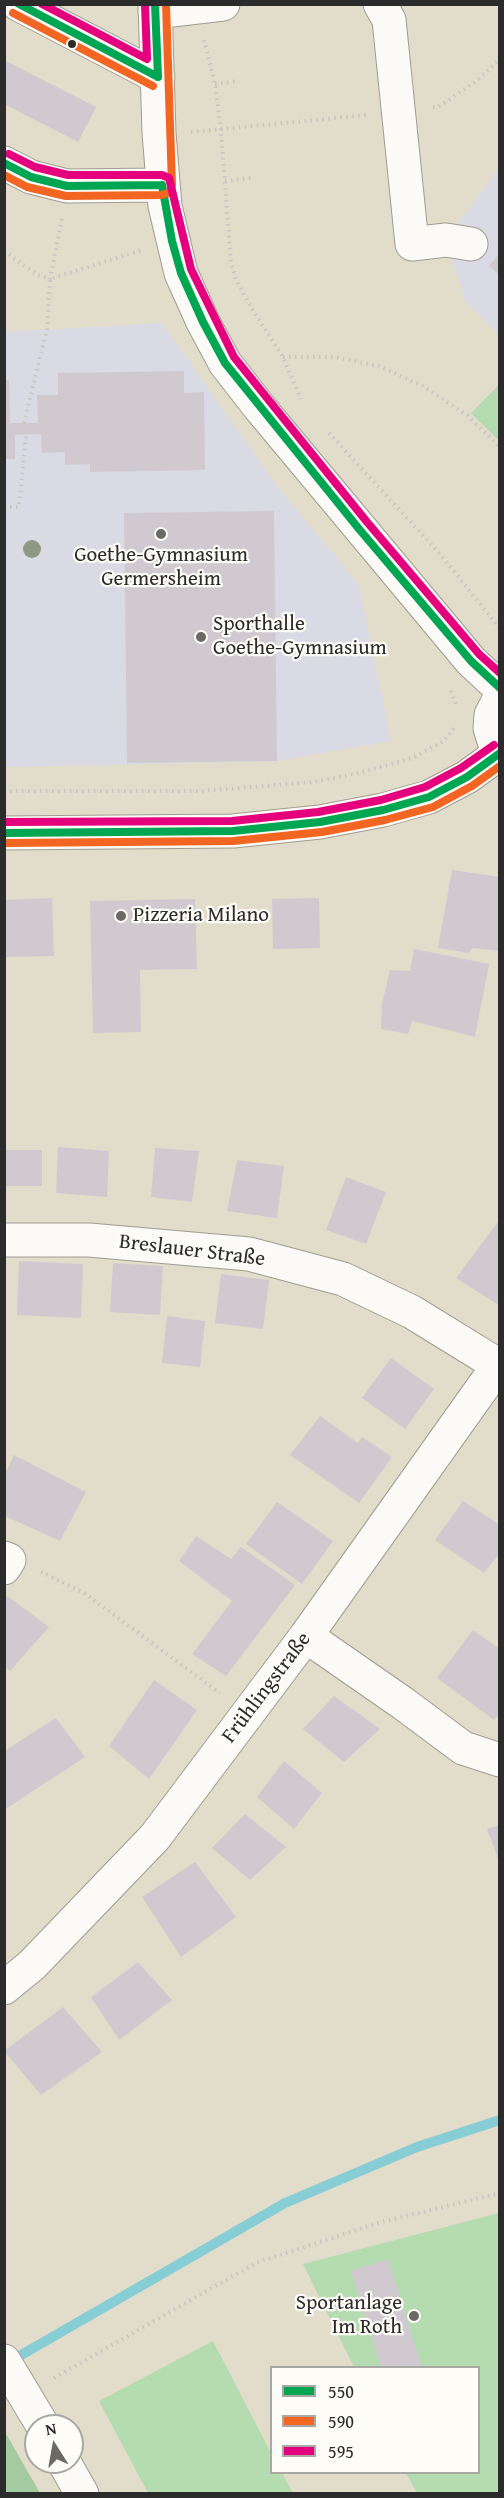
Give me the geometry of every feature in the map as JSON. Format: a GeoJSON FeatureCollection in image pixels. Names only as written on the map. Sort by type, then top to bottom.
{"type":"FeatureCollection","features":[{"type":"Feature","properties":{"kind":"street"},"geometry":{"type":"LineString","coordinates":[[18,4],[158,76]]}},
{"type":"Feature","properties":{"kind":"street"},"geometry":{"type":"LineString","coordinates":[[380,4],[389,20],[412,244],[446,240],[471,244]]}},
{"type":"Feature","properties":{"kind":"street"},"geometry":{"type":"LineString","coordinates":[[211,6],[155,8],[162,185],[172,241],[181,273],[202,322],[225,363],[345,512],[471,661],[500,688]]}},
{"type":"Feature","properties":{"kind":"street"},"geometry":{"type":"LineString","coordinates":[[4,163],[31,177],[67,186],[162,185]]}},
{"type":"Feature","properties":{"kind":"street"},"geometry":{"type":"LineString","coordinates":[[4,833],[233,831],[320,822],[383,810],[429,797],[467,777],[500,751],[490,728],[491,715],[500,698]]}},
{"type":"Feature","properties":{"kind":"street","name":"Breslauer Straße"},"geometry":{"type":"LineString","coordinates":[[4,1240],[89,1240],[249,1254],[343,1279],[412,1312],[499,1364]]}},
{"type":"Feature","properties":{"kind":"street","name":"Frühlingstraße"},"geometry":{"type":"LineString","coordinates":[[4,1988],[32,1965],[155,1837],[306,1636],[499,1364]]}},
{"type":"Feature","properties":{"kind":"street"},"geometry":{"type":"LineString","coordinates":[[306,1636],[463,1748],[500,1760]]}},
{"type":"Feature","properties":{"kind":"street"},"geometry":{"type":"LineString","coordinates":[[5,2362],[36,2414]]}},
{"type":"Feature","properties":{"kind":"street"},"geometry":{"type":"LineString","coordinates":[[71,2474],[82,2493]]}},
{"type":"Feature","properties":{"kind":"path"},"geometry":{"type":"LineString","coordinates":[[211,6],[214,84],[221,131],[228,251],[235,277],[283,357],[300,398],[306,406]]}},
{"type":"Feature","properties":{"kind":"path"},"geometry":{"type":"LineString","coordinates":[[159,133],[221,131],[438,107],[478,80],[500,59]]}},
{"type":"Feature","properties":{"kind":"path"},"geometry":{"type":"LineString","coordinates":[[214,84],[237,81]]}},
{"type":"Feature","properties":{"kind":"path"},"geometry":{"type":"LineString","coordinates":[[225,181],[251,178]]}},
{"type":"Feature","properties":{"kind":"path"},"geometry":{"type":"LineString","coordinates":[[4,251],[38,275],[50,279],[172,241]]}},
{"type":"Feature","properties":{"kind":"path"},"geometry":{"type":"LineString","coordinates":[[24,423],[47,329],[50,279]]}},
{"type":"Feature","properties":{"kind":"path"},"geometry":{"type":"LineString","coordinates":[[283,357],[334,357],[379,366],[423,386],[468,416],[500,447]]}},
{"type":"Feature","properties":{"kind":"path"},"geometry":{"type":"LineString","coordinates":[[328,432],[440,554],[500,629]]}},
{"type":"Feature","properties":{"kind":"path"},"geometry":{"type":"LineString","coordinates":[[4,507],[19,507],[26,435]]}},
{"type":"Feature","properties":{"kind":"path"},"geometry":{"type":"LineString","coordinates":[[460,712],[453,693],[446,684],[471,661]]}},
{"type":"Feature","properties":{"kind":"path"},"geometry":{"type":"LineString","coordinates":[[4,791],[201,791],[313,782],[375,769],[412,758],[444,741],[454,729],[457,721]]}},
{"type":"Feature","properties":{"kind":"path"},"geometry":{"type":"LineString","coordinates":[[6,1562],[41,1572],[84,1593],[192,1674],[249,1712]]}},
{"type":"Feature","properties":{"kind":"path"},"geometry":{"type":"LineString","coordinates":[[25,2395],[256,2263],[378,2223],[500,2193]]}},
{"type":"Feature","properties":{"kind":"shaded area"},"geometry":{"type":"Polygon","coordinates":[[[499,168],[499,335],[465,301],[446,240],[499,168]]]}},
{"type":"Feature","properties":{"kind":"shaded area","name":"Goethe-Gymnasium Germersheim"},"geometry":{"type":"Polygon","coordinates":[[[162,323],[275,483],[359,585],[391,741],[277,761],[5,767],[5,332],[162,323]]]}},
{"type":"Feature","properties":{"kind":"green space"},"geometry":{"type":"Polygon","coordinates":[[[499,385],[499,441],[471,413],[499,385]]]}},
{"type":"Feature","properties":{"kind":"green space","name":"Sportanlage Im Roth"},"geometry":{"type":"Polygon","coordinates":[[[499,2213],[499,2493],[417,2493],[407,2474],[480,2474],[480,2366],[354,2366],[303,2264],[499,2213]]]}},
{"type":"Feature","properties":{"kind":"green space"},"geometry":{"type":"Polygon","coordinates":[[[213,2341],[270,2451],[270,2474],[283,2474],[293,2493],[148,2493],[99,2401],[213,2341]]]}},
{"type":"Feature","properties":{"kind":"green space"},"geometry":{"type":"Polygon","coordinates":[[[5,2432],[24,2465],[24,2474],[29,2474],[40,2493],[5,2493],[5,2432]]]}},
{"type":"Feature","properties":{"kind":"building"},"geometry":{"type":"Polygon","coordinates":[[[4,60],[96,107],[78,142],[4,104],[4,60]]]}},
{"type":"Feature","properties":{"kind":"building"},"geometry":{"type":"Polygon","coordinates":[[[500,253],[500,275],[489,266],[500,253]]]}},
{"type":"Feature","properties":{"kind":"building"},"geometry":{"type":"Polygon","coordinates":[[[184,371],[184,393],[204,392],[205,470],[90,472],[90,464],[65,465],[65,452],[42,453],[41,434],[15,435],[15,459],[5,459],[5,380],[9,380],[10,423],[38,423],[37,395],[58,395],[58,373],[184,371]]]}},
{"type":"Feature","properties":{"kind":"building","name":"Sporthalle Goethe-Gymnasium"},"geometry":{"type":"Polygon","coordinates":[[[274,511],[277,761],[127,763],[124,513],[274,511]]]}},
{"type":"Feature","properties":{"kind":"building"},"geometry":{"type":"Polygon","coordinates":[[[452,870],[500,877],[500,951],[472,948],[469,953],[438,948],[452,870]]]}},
{"type":"Feature","properties":{"kind":"building"},"geometry":{"type":"Polygon","coordinates":[[[52,898],[54,956],[4,957],[4,900],[52,898]]]}},
{"type":"Feature","properties":{"kind":"building"},"geometry":{"type":"Polygon","coordinates":[[[319,898],[320,948],[273,949],[272,899],[319,898]]]}},
{"type":"Feature","properties":{"kind":"building"},"geometry":{"type":"Polygon","coordinates":[[[195,899],[197,969],[140,970],[141,1032],[93,1033],[90,901],[195,899]]]}},
{"type":"Feature","properties":{"kind":"building"},"geometry":{"type":"Polygon","coordinates":[[[414,949],[489,964],[475,1037],[412,1021],[408,1034],[381,1029],[382,1004],[390,970],[410,971],[414,949]]]}},
{"type":"Feature","properties":{"kind":"building"},"geometry":{"type":"Polygon","coordinates":[[[58,1147],[109,1151],[107,1197],[56,1193],[58,1147]]]}},
{"type":"Feature","properties":{"kind":"building"},"geometry":{"type":"Polygon","coordinates":[[[155,1148],[199,1151],[192,1202],[151,1197],[155,1148]]]}},
{"type":"Feature","properties":{"kind":"building"},"geometry":{"type":"Polygon","coordinates":[[[4,1150],[42,1150],[42,1186],[4,1186],[4,1150]]]}},
{"type":"Feature","properties":{"kind":"building"},"geometry":{"type":"Polygon","coordinates":[[[237,1160],[284,1166],[277,1218],[227,1211],[237,1160]]]}},
{"type":"Feature","properties":{"kind":"building"},"geometry":{"type":"Polygon","coordinates":[[[346,1177],[386,1192],[366,1244],[326,1230],[346,1177]]]}},
{"type":"Feature","properties":{"kind":"building"},"geometry":{"type":"Polygon","coordinates":[[[498,1222],[500,1223],[500,1306],[456,1278],[498,1222]]]}},
{"type":"Feature","properties":{"kind":"building"},"geometry":{"type":"Polygon","coordinates":[[[19,1261],[83,1264],[81,1318],[17,1315],[19,1261]]]}},
{"type":"Feature","properties":{"kind":"building"},"geometry":{"type":"Polygon","coordinates":[[[113,1263],[163,1266],[160,1315],[110,1312],[113,1263]]]}},
{"type":"Feature","properties":{"kind":"building"},"geometry":{"type":"Polygon","coordinates":[[[221,1274],[269,1280],[263,1329],[215,1323],[221,1274]]]}},
{"type":"Feature","properties":{"kind":"building"},"geometry":{"type":"Polygon","coordinates":[[[167,1316],[205,1321],[200,1367],[162,1363],[167,1316]]]}},
{"type":"Feature","properties":{"kind":"building"},"geometry":{"type":"Polygon","coordinates":[[[391,1358],[434,1389],[405,1429],[362,1398],[391,1358]]]}},
{"type":"Feature","properties":{"kind":"building"},"geometry":{"type":"Polygon","coordinates":[[[320,1416],[358,1443],[362,1437],[392,1457],[359,1503],[290,1455],[320,1416]]]}},
{"type":"Feature","properties":{"kind":"building"},"geometry":{"type":"Polygon","coordinates":[[[14,1455],[86,1492],[60,1541],[5,1516],[5,1474],[14,1455]]]}},
{"type":"Feature","properties":{"kind":"building"},"geometry":{"type":"Polygon","coordinates":[[[463,1501],[500,1525],[500,1553],[484,1573],[435,1540],[463,1501]]]}},
{"type":"Feature","properties":{"kind":"building"},"geometry":{"type":"Polygon","coordinates":[[[277,1502],[333,1541],[302,1584],[246,1544],[277,1502]]]}},
{"type":"Feature","properties":{"kind":"building"},"geometry":{"type":"Polygon","coordinates":[[[196,1536],[231,1559],[241,1547],[295,1585],[226,1676],[192,1654],[232,1601],[179,1561],[196,1536]]]}},
{"type":"Feature","properties":{"kind":"building"},"geometry":{"type":"Polygon","coordinates":[[[7,1596],[49,1627],[10,1671],[4,1666],[4,1600],[7,1596]]]}},
{"type":"Feature","properties":{"kind":"building"},"geometry":{"type":"Polygon","coordinates":[[[473,1630],[500,1649],[500,1714],[494,1720],[437,1678],[473,1630]]]}},
{"type":"Feature","properties":{"kind":"building"},"geometry":{"type":"Polygon","coordinates":[[[154,1680],[197,1710],[149,1779],[109,1746],[154,1680]]]}},
{"type":"Feature","properties":{"kind":"building"},"geometry":{"type":"Polygon","coordinates":[[[334,1696],[380,1729],[344,1762],[303,1729],[334,1696]]]}},
{"type":"Feature","properties":{"kind":"building"},"geometry":{"type":"Polygon","coordinates":[[[56,1718],[85,1757],[4,1810],[4,1751],[56,1718]]]}},
{"type":"Feature","properties":{"kind":"building"},"geometry":{"type":"Polygon","coordinates":[[[284,1761],[322,1793],[294,1829],[257,1797],[284,1761]]]}},
{"type":"Feature","properties":{"kind":"building"},"geometry":{"type":"Polygon","coordinates":[[[245,1814],[286,1847],[250,1880],[212,1848],[245,1814]]]}},
{"type":"Feature","properties":{"kind":"building"},"geometry":{"type":"Polygon","coordinates":[[[500,1825],[500,1861],[499,1861],[487,1829],[500,1825]]]}},
{"type":"Feature","properties":{"kind":"building"},"geometry":{"type":"Polygon","coordinates":[[[195,1862],[236,1917],[181,1957],[142,1897],[195,1862]]]}},
{"type":"Feature","properties":{"kind":"building"},"geometry":{"type":"Polygon","coordinates":[[[138,1962],[172,2000],[119,2040],[91,1997],[138,1962]]]}},
{"type":"Feature","properties":{"kind":"building"},"geometry":{"type":"Polygon","coordinates":[[[63,2007],[102,2052],[41,2095],[4,2051],[63,2007]]]}},
{"type":"Feature","properties":{"kind":"building"},"geometry":{"type":"Polygon","coordinates":[[[388,2259],[421,2366],[380,2366],[351,2271],[388,2259]]]}},
{"type":"Feature","properties":{"kind":"waterway"},"geometry":{"type":"LineString","coordinates":[[9,2362],[285,2203],[417,2147],[500,2120]]}},
{"type":"Feature","properties":{"kind":"transit line","name":"550"},"geometry":{"type":"LineString","coordinates":[[19,4],[158,77]]}},
{"type":"Feature","properties":{"kind":"transit line","name":"595"},"geometry":{"type":"LineString","coordinates":[[42,4],[147,59],[145,4]]}},
{"type":"Feature","properties":{"kind":"transit line","name":"550"},"geometry":{"type":"LineString","coordinates":[[155,4],[158,77]]}},
{"type":"Feature","properties":{"kind":"transit line","name":"590"},"geometry":{"type":"LineString","coordinates":[[4,175],[27,187],[66,196],[162,195],[170,192],[172,185],[166,4]]}},
{"type":"Feature","properties":{"kind":"transit line","name":"590"},"geometry":{"type":"LineString","coordinates":[[13,13],[153,86]]}},
{"type":"Feature","properties":{"kind":"transit line","name":"595"},"geometry":{"type":"LineString","coordinates":[[9,154],[35,167],[68,175],[162,175],[169,178],[191,269],[234,357],[367,522],[479,654],[500,673]]}},
{"type":"Feature","properties":{"kind":"transit line","name":"550"},"geometry":{"type":"LineString","coordinates":[[4,163],[31,177],[67,186],[162,185]]}},
{"type":"Feature","properties":{"kind":"transit line","name":"550"},"geometry":{"type":"LineString","coordinates":[[162,185],[172,241],[181,273],[225,363],[359,529],[471,661],[500,688]]}},
{"type":"Feature","properties":{"kind":"transit line","name":"595"},"geometry":{"type":"LineString","coordinates":[[4,822],[232,821],[318,812],[381,800],[425,787],[461,768],[494,745]]}},
{"type":"Feature","properties":{"kind":"transit line","name":"550"},"geometry":{"type":"LineString","coordinates":[[4,833],[233,831],[320,822],[383,810],[429,797],[467,777],[500,753]]}},
{"type":"Feature","properties":{"kind":"transit line","name":"590"},"geometry":{"type":"LineString","coordinates":[[4,843],[233,841],[322,832],[385,820],[433,807],[472,786],[500,766]]}},
{"type":"Feature","properties":{"kind":"place","name":"Goethe-Gymnasium Germersheim"},"geometry":{"type":"Point","coordinates":[161,534]}},
{"type":"Feature","properties":{"kind":"place","name":"Sporthalle Goethe-Gymnasium"},"geometry":{"type":"Point","coordinates":[201,637]}},
{"type":"Feature","properties":{"kind":"place","name":"Pizzeria Milano"},"geometry":{"type":"Point","coordinates":[121,916]}},
{"type":"Feature","properties":{"kind":"place","name":"Sportanlage Im Roth"},"geometry":{"type":"Point","coordinates":[414,2316]}}]}
